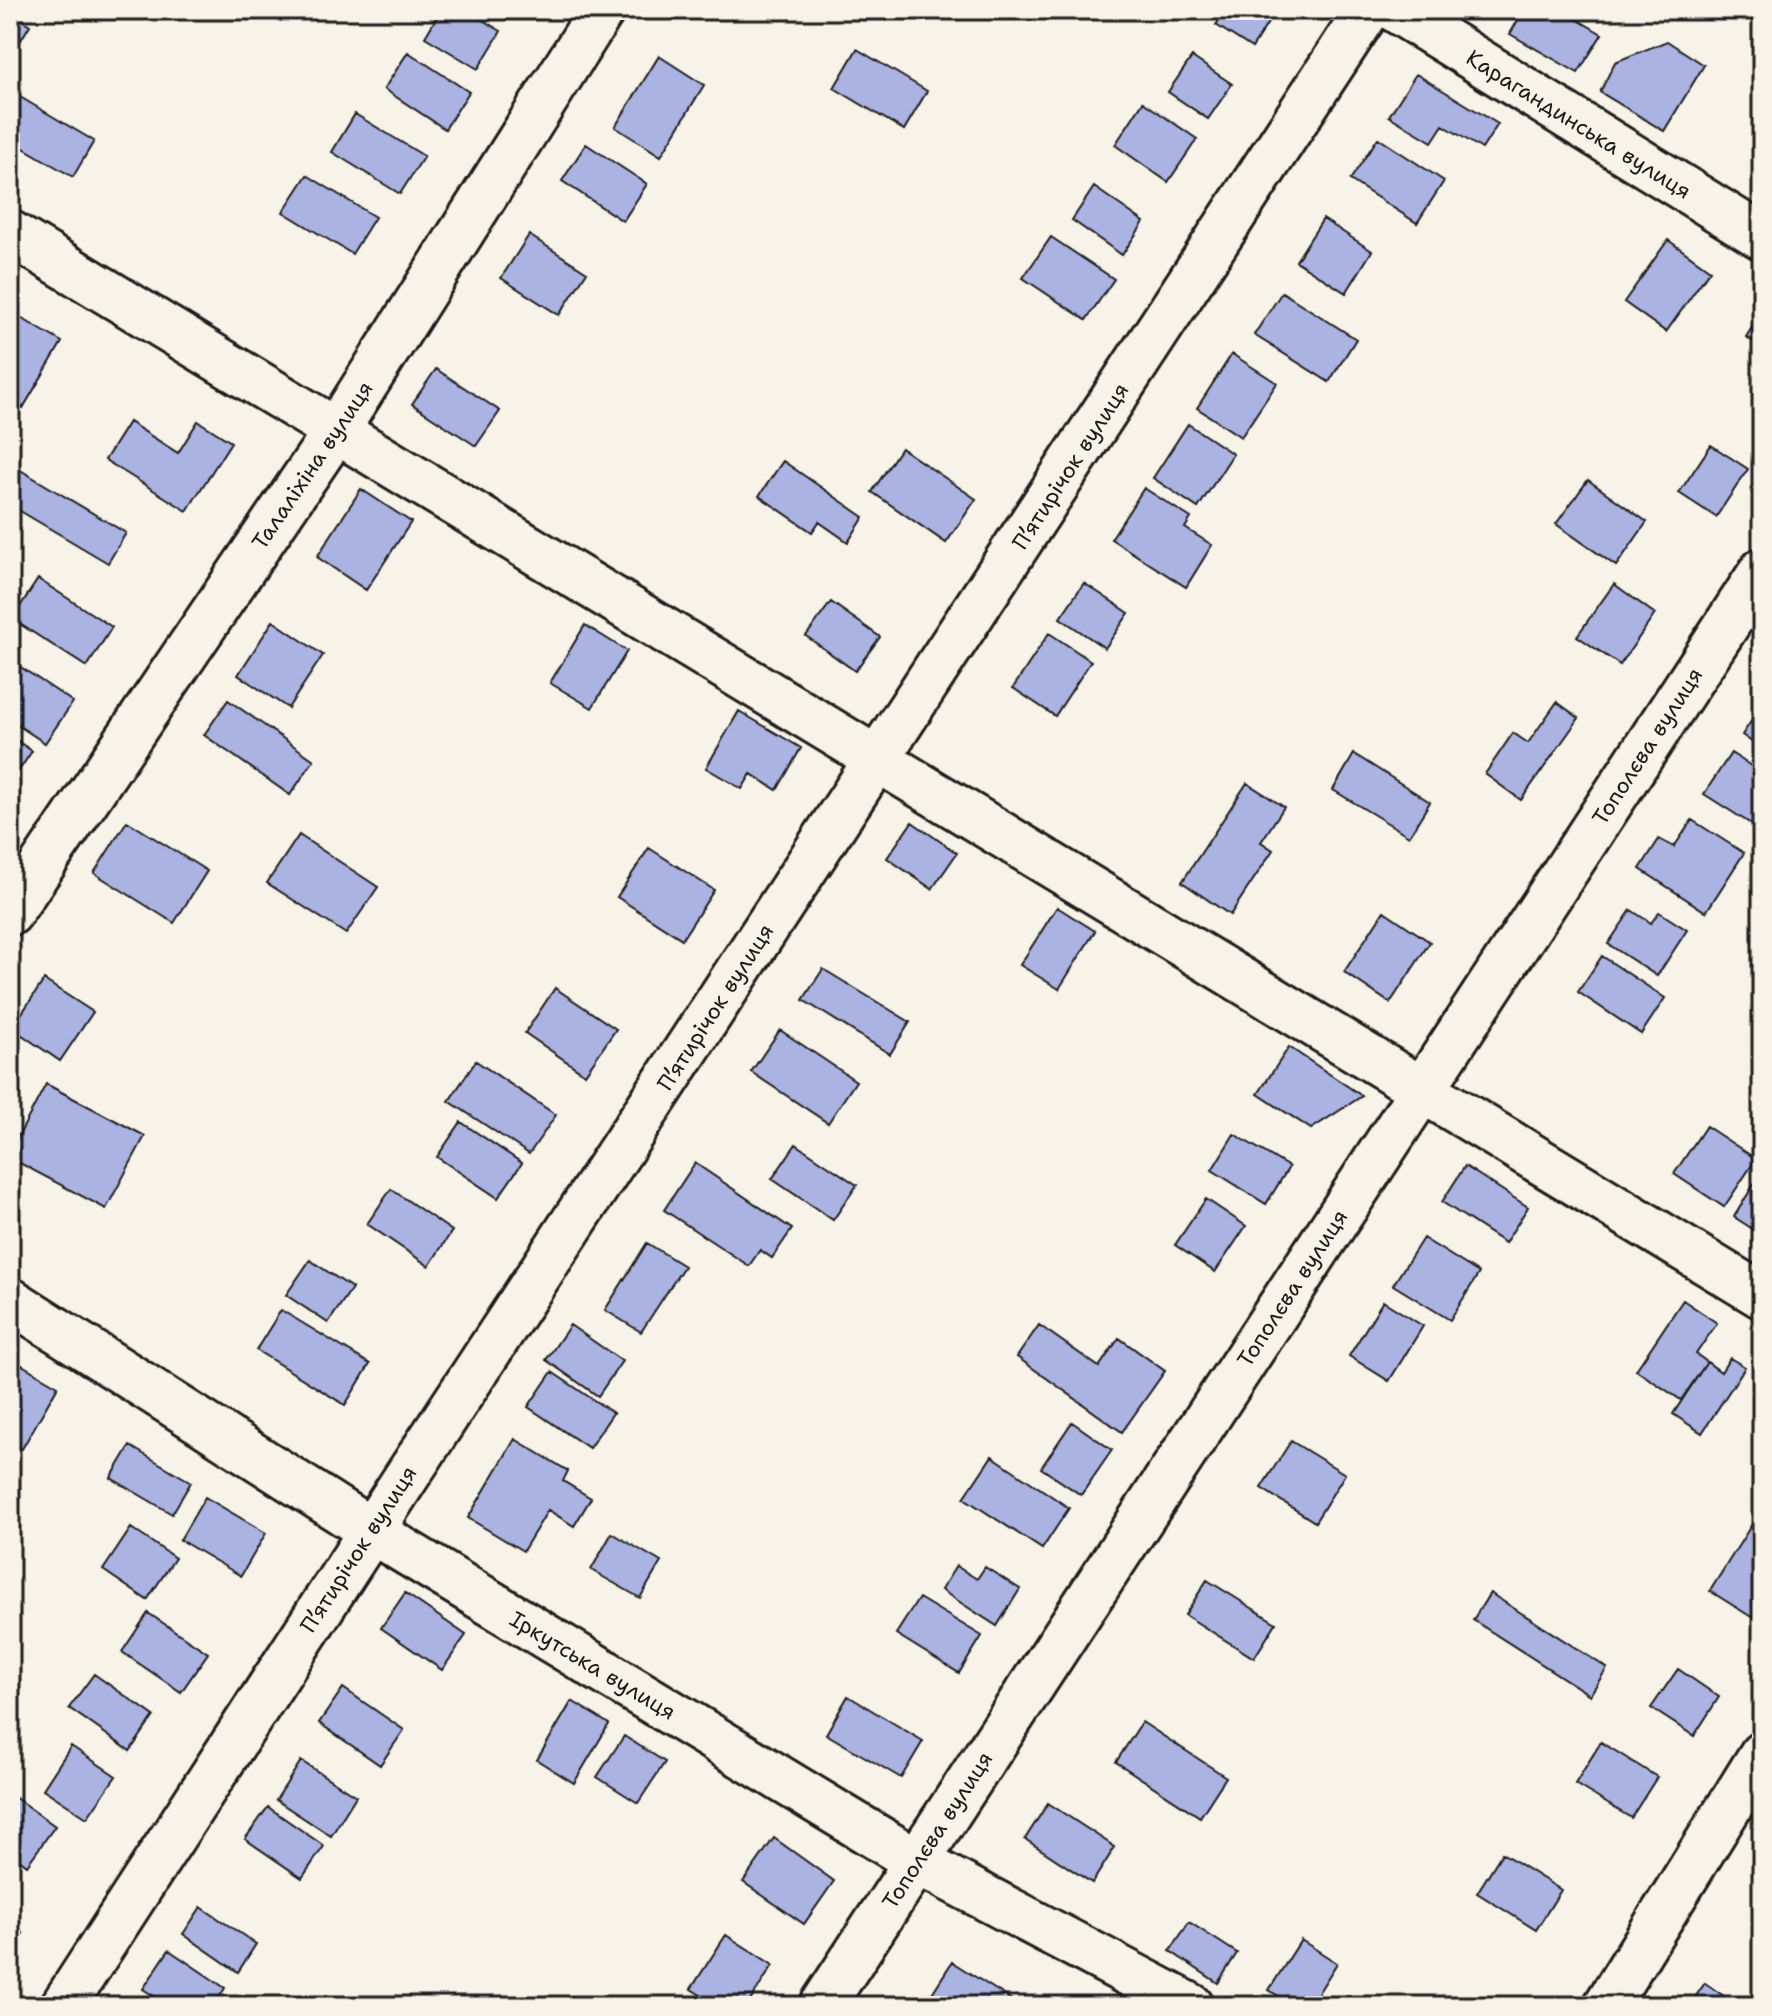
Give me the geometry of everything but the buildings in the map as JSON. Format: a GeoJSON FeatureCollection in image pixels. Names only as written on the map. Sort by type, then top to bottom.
{"type":"FeatureCollection","features":[{"type":"Feature","properties":{"kind":"street","name":"Талаліхіна вулиця"},"geometry":{"type":"LineString","coordinates":[[10,913],[336,431],[602,10]]}},
{"type":"Feature","properties":{"kind":"street","name":"П’ятирічок вулиця"},"geometry":{"type":"LineString","coordinates":[[63,2006],[370,1530],[1368,10]]}},
{"type":"Feature","properties":{"kind":"street","name":"Карагандинська вулиця"},"geometry":{"type":"LineString","coordinates":[[1396,10],[1762,237]]}},
{"type":"Feature","properties":{"kind":"street"},"geometry":{"type":"LineString","coordinates":[[10,233],[1762,1296]]}},
{"type":"Feature","properties":{"kind":"street","name":"Тополєва вулиця"},"geometry":{"type":"LineString","coordinates":[[822,2006],[1762,571]]}},
{"type":"Feature","properties":{"kind":"street","name":"Іркутська вулиця"},"geometry":{"type":"LineString","coordinates":[[10,1300],[370,1530],[916,1861],[1191,2006]]}},
{"type":"Feature","properties":{"kind":"street"},"geometry":{"type":"LineString","coordinates":[[1606,2006],[1762,1754]]}}]}
